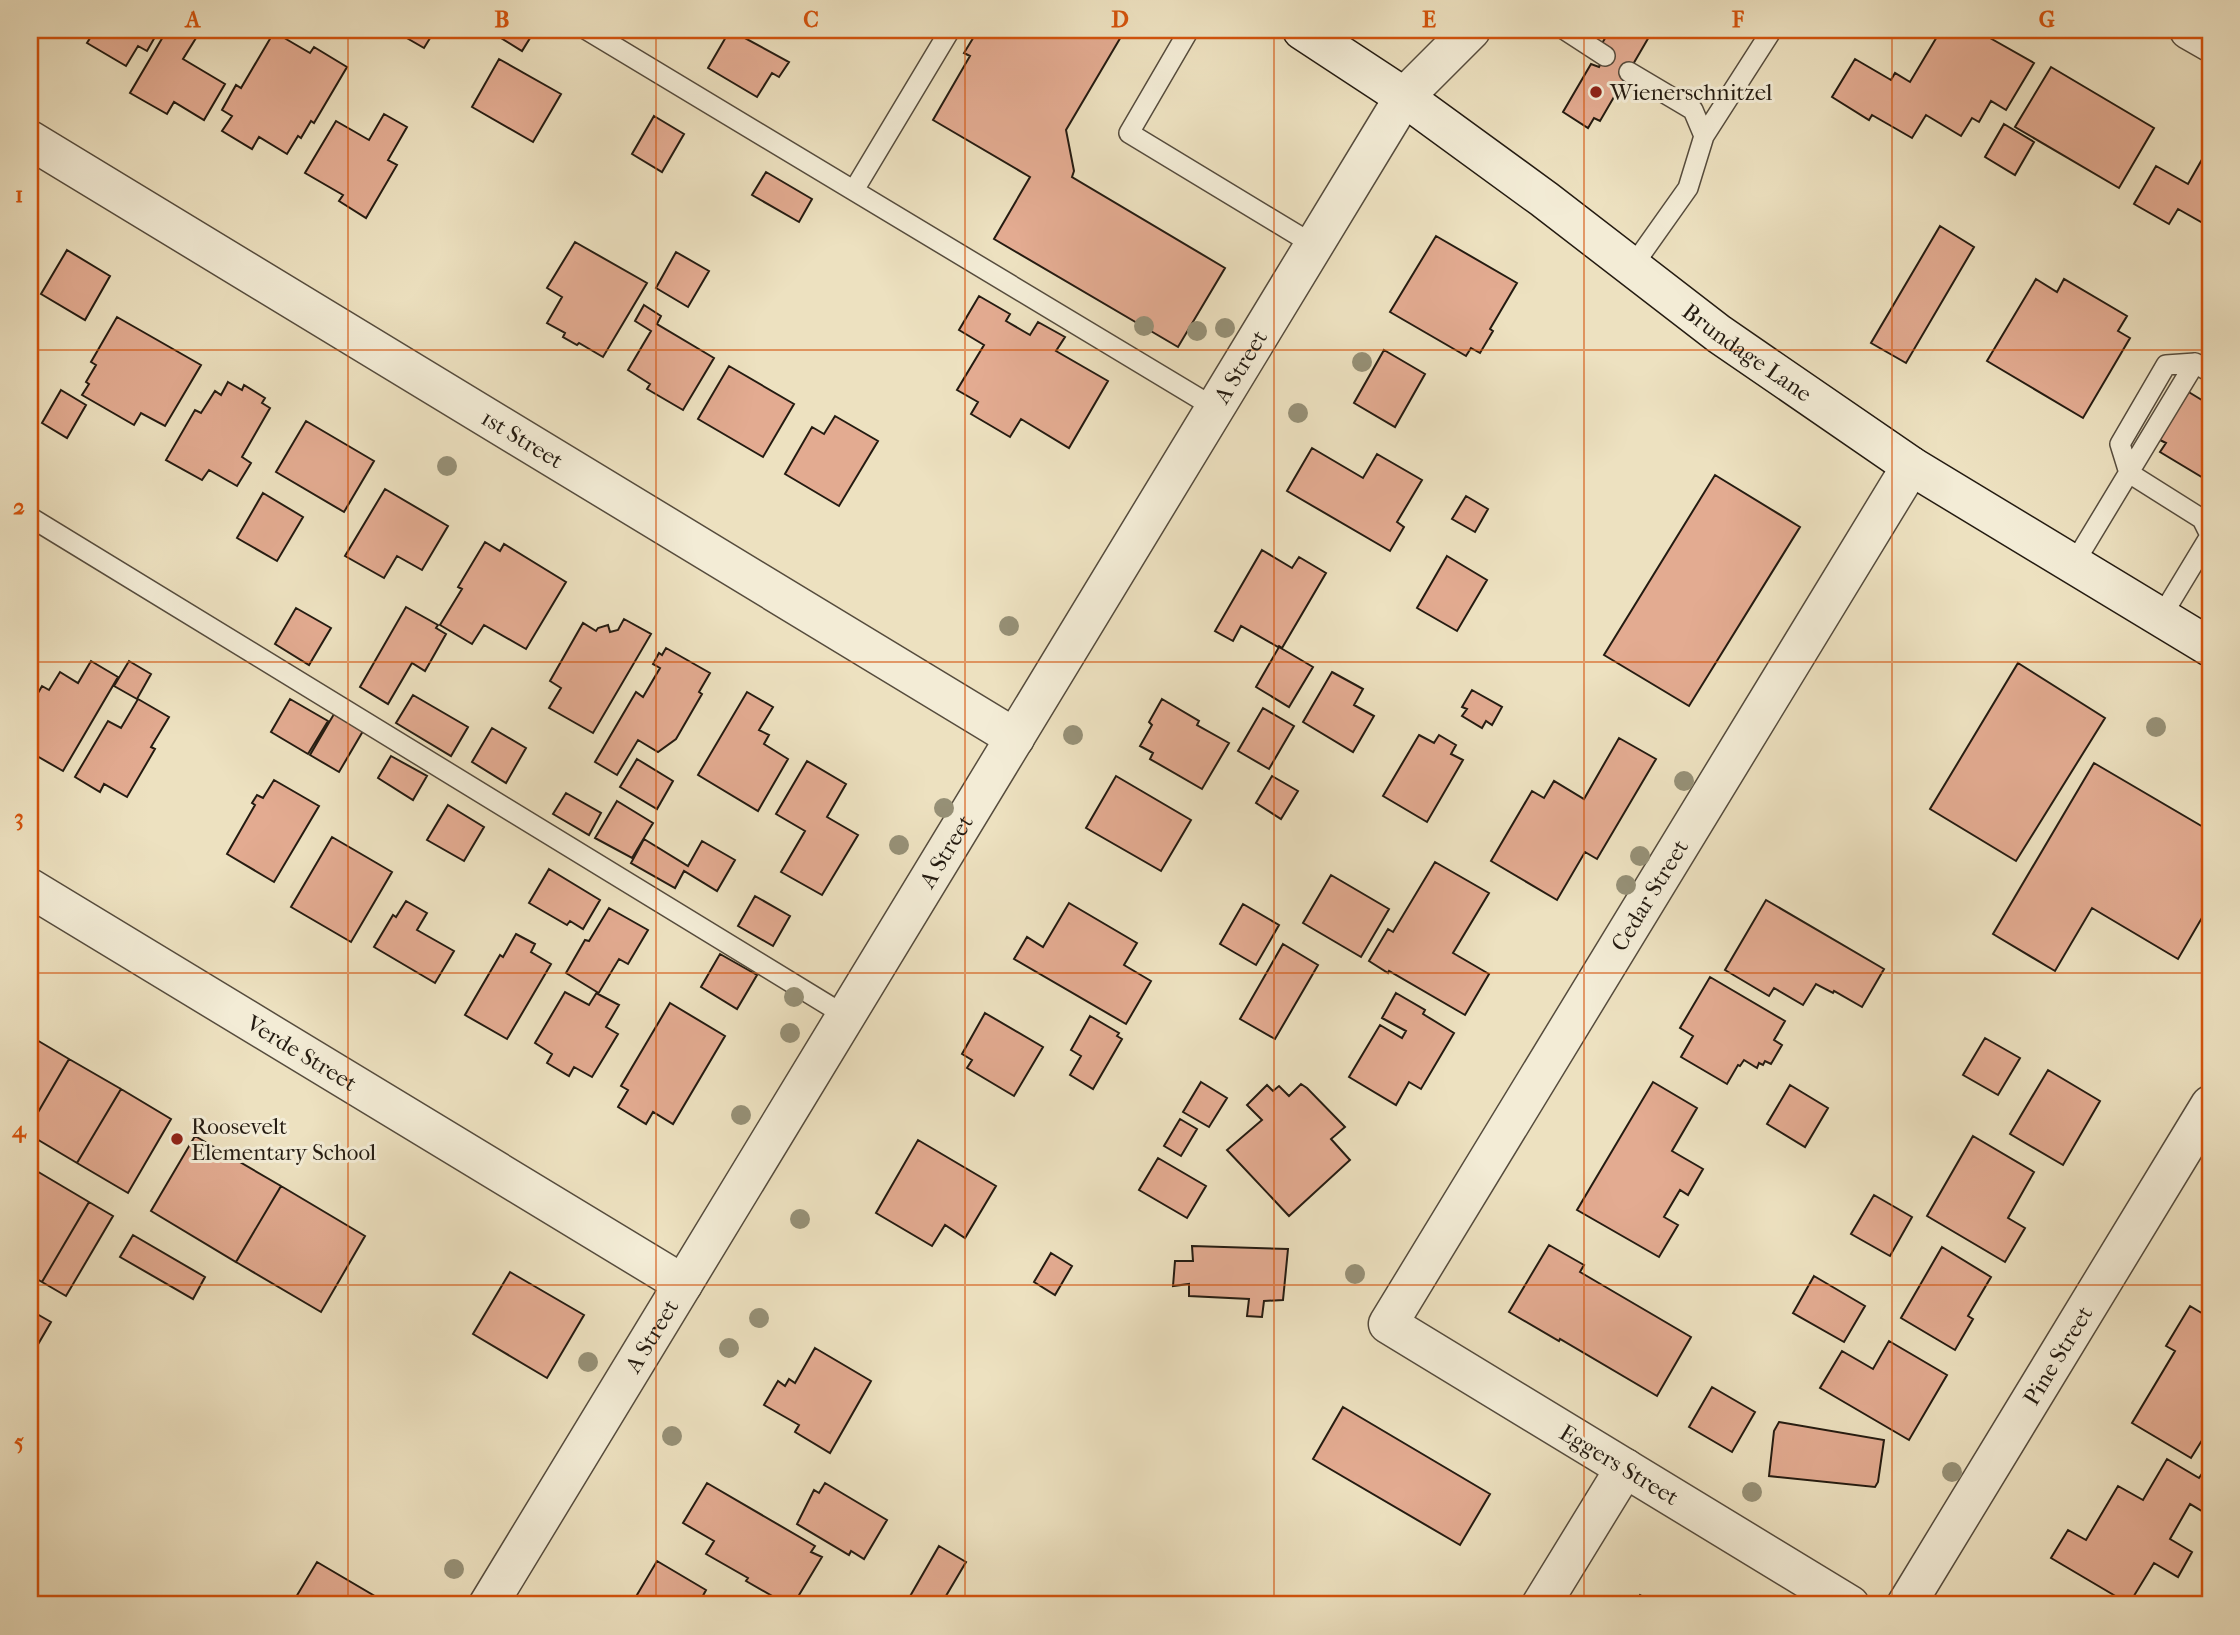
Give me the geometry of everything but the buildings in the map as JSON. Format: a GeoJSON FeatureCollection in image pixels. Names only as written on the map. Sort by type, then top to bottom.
{"type":"FeatureCollection","features":[{"type":"Feature","properties":{"kind":"street","name":"Brundage Lane"},"geometry":{"type":"LineString","coordinates":[[1303,30],[1404,97],[1544,199],[1719,334],[1911,466],[2210,647]]}},
{"type":"Feature","properties":{"kind":"street","name":"A Street"},"geometry":{"type":"LineString","coordinates":[[488,1605],[1404,97],[1471,30]]}},
{"type":"Feature","properties":{"kind":"street"},"geometry":{"type":"LineString","coordinates":[[2189,30],[2210,42]]}},
{"type":"Feature","properties":{"kind":"street","name":"1st Street"},"geometry":{"type":"LineString","coordinates":[[30,139],[1015,738]]}},
{"type":"Feature","properties":{"kind":"street","name":"Cedar Street"},"geometry":{"type":"LineString","coordinates":[[1388,1324],[1911,466]]}},
{"type":"Feature","properties":{"kind":"street","name":"Verde Street"},"geometry":{"type":"LineString","coordinates":[[30,888],[683,1284]]}},
{"type":"Feature","properties":{"kind":"street","name":"Pine Street"},"geometry":{"type":"LineString","coordinates":[[1906,1605],[2210,1105]]}},
{"type":"Feature","properties":{"kind":"street","name":"Eggers Street"},"geometry":{"type":"LineString","coordinates":[[1388,1324],[1850,1605]]}},
{"type":"Feature","properties":{"kind":"street"},"geometry":{"type":"LineString","coordinates":[[1541,1605],[1625,1468]]}},
{"type":"Feature","properties":{"kind":"lane"},"geometry":{"type":"LineString","coordinates":[[587,30],[1215,408]]}},
{"type":"Feature","properties":{"kind":"lane"},"geometry":{"type":"LineString","coordinates":[[854,190],[950,30]]}},
{"type":"Feature","properties":{"kind":"lane"},"geometry":{"type":"LineString","coordinates":[[1189,30],[1129,134],[1314,245]]}},
{"type":"Feature","properties":{"kind":"lane"},"geometry":{"type":"LineString","coordinates":[[1565,30],[1605,56]]}},
{"type":"Feature","properties":{"kind":"lane"},"geometry":{"type":"LineString","coordinates":[[1632,267],[1688,188],[1704,135],[1772,30]]}},
{"type":"Feature","properties":{"kind":"lane"},"geometry":{"type":"LineString","coordinates":[[1629,72],[1693,110],[1704,135]]}},
{"type":"Feature","properties":{"kind":"lane"},"geometry":{"type":"LineString","coordinates":[[2073,565],[2129,473],[2203,368]]}},
{"type":"Feature","properties":{"kind":"lane"},"geometry":{"type":"LineString","coordinates":[[2129,473],[2202,519],[2210,535],[2161,617]]}},
{"type":"Feature","properties":{"kind":"lane"},"geometry":{"type":"LineString","coordinates":[[30,517],[846,1016]]}},
{"type":"Feature","properties":{"kind":"place","name":"Wienerschnitzel"},"geometry":{"type":"Point","coordinates":[1596,92]}},
{"type":"Feature","properties":{"kind":"place","name":"Roosevelt Elementary School"},"geometry":{"type":"Point","coordinates":[177,1139]}}]}
